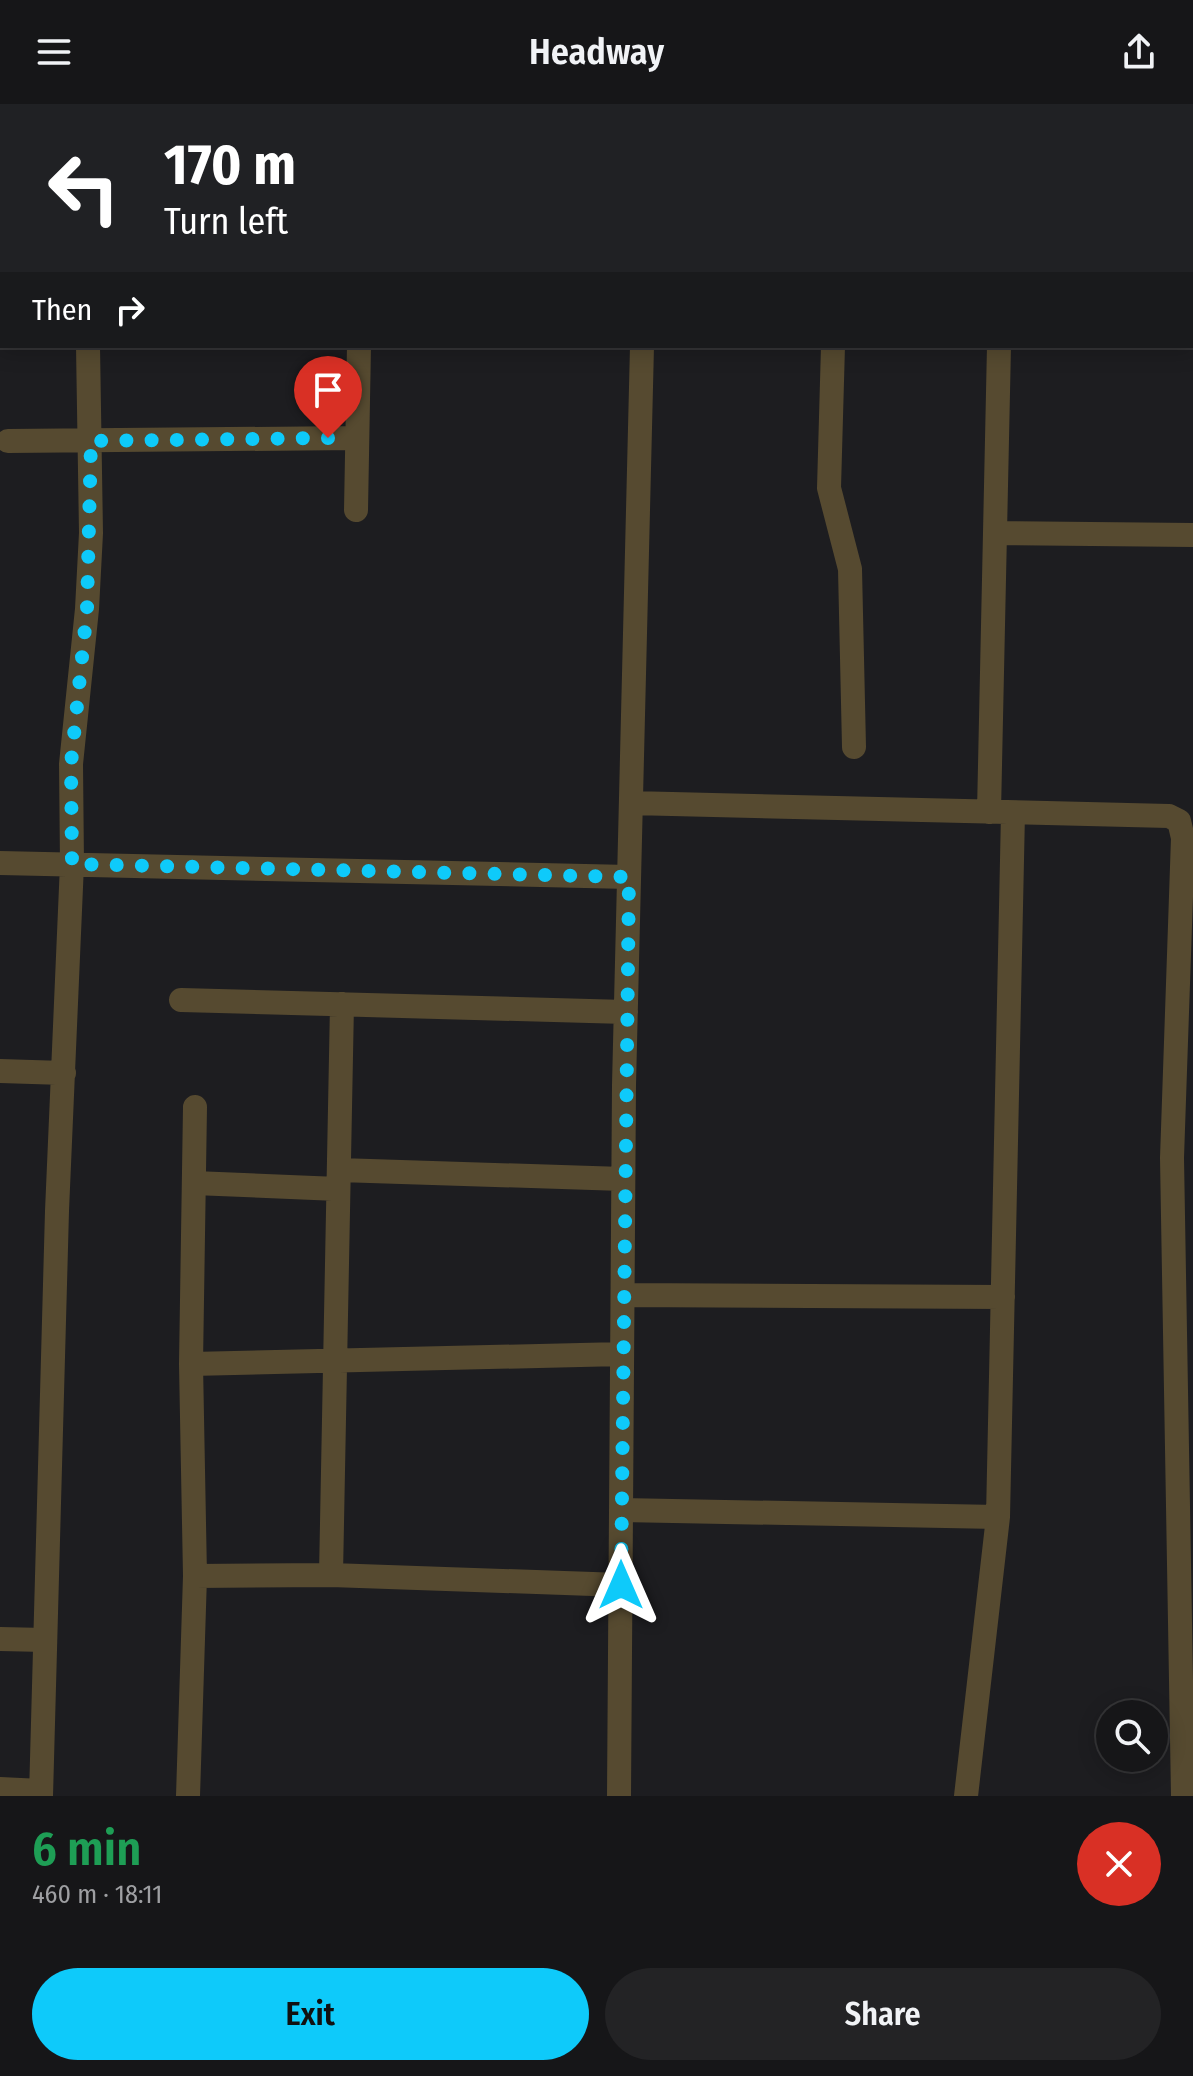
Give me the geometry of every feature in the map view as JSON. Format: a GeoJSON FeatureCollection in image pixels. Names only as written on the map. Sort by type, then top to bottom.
{"type":"FeatureCollection","features":[{"type":"Feature","properties":{"kind":"street"},"geometry":{"type":"LineString","coordinates":[[0,1789],[41,1793],[72,864],[71,764],[87,609],[91,441],[88,348]]}},
{"type":"Feature","properties":{"kind":"street"},"geometry":{"type":"LineString","coordinates":[[356,510],[359,348]]}},
{"type":"Feature","properties":{"kind":"street"},"geometry":{"type":"LineString","coordinates":[[619,1796],[623,1179],[642,348]]}},
{"type":"Feature","properties":{"kind":"street"},"geometry":{"type":"LineString","coordinates":[[833,348],[829,488],[850,569],[854,747]]}},
{"type":"Feature","properties":{"kind":"street"},"geometry":{"type":"LineString","coordinates":[[989,812],[999,348]]}},
{"type":"Feature","properties":{"kind":"street"},"geometry":{"type":"LineString","coordinates":[[8,441],[357,438]]}},
{"type":"Feature","properties":{"kind":"street"},"geometry":{"type":"LineString","coordinates":[[995,533],[1193,535]]}},
{"type":"Feature","properties":{"kind":"street"},"geometry":{"type":"LineString","coordinates":[[631,803],[1169,816],[1181,825],[1188,855],[1172,1158],[1186,1394],[1183,1796]]}},
{"type":"Feature","properties":{"kind":"street"},"geometry":{"type":"LineString","coordinates":[[966,1796],[998,1517],[1013,813]]}},
{"type":"Feature","properties":{"kind":"street"},"geometry":{"type":"LineString","coordinates":[[0,863],[629,877]]}},
{"type":"Feature","properties":{"kind":"street"},"geometry":{"type":"LineString","coordinates":[[181,1000],[626,1012]]}},
{"type":"Feature","properties":{"kind":"street"},"geometry":{"type":"LineString","coordinates":[[331,1575],[342,1004]]}},
{"type":"Feature","properties":{"kind":"street"},"geometry":{"type":"LineString","coordinates":[[0,1071],[64,1073]]}},
{"type":"Feature","properties":{"kind":"street"},"geometry":{"type":"LineString","coordinates":[[188,1796],[195,1576],[191,1364],[195,1107]]}},
{"type":"Feature","properties":{"kind":"street"},"geometry":{"type":"LineString","coordinates":[[194,1183],[623,1179]]}},
{"type":"Feature","properties":{"kind":"street"},"geometry":{"type":"LineString","coordinates":[[623,1295],[1003,1297]]}},
{"type":"Feature","properties":{"kind":"street"},"geometry":{"type":"LineString","coordinates":[[191,1364],[622,1354]]}},
{"type":"Feature","properties":{"kind":"street"},"geometry":{"type":"LineString","coordinates":[[621,1510],[998,1517]]}},
{"type":"Feature","properties":{"kind":"street"},"geometry":{"type":"LineString","coordinates":[[195,1576],[331,1575],[621,1585]]}},
{"type":"Feature","properties":{"kind":"street"},"geometry":{"type":"LineString","coordinates":[[0,1639],[45,1640]]}},
{"type":"Feature","properties":{"kind":"route"},"geometry":{"type":"LineString","coordinates":[[328,438],[91,441],[87,609],[71,764],[72,864],[629,877],[621,1585]]}}]}
